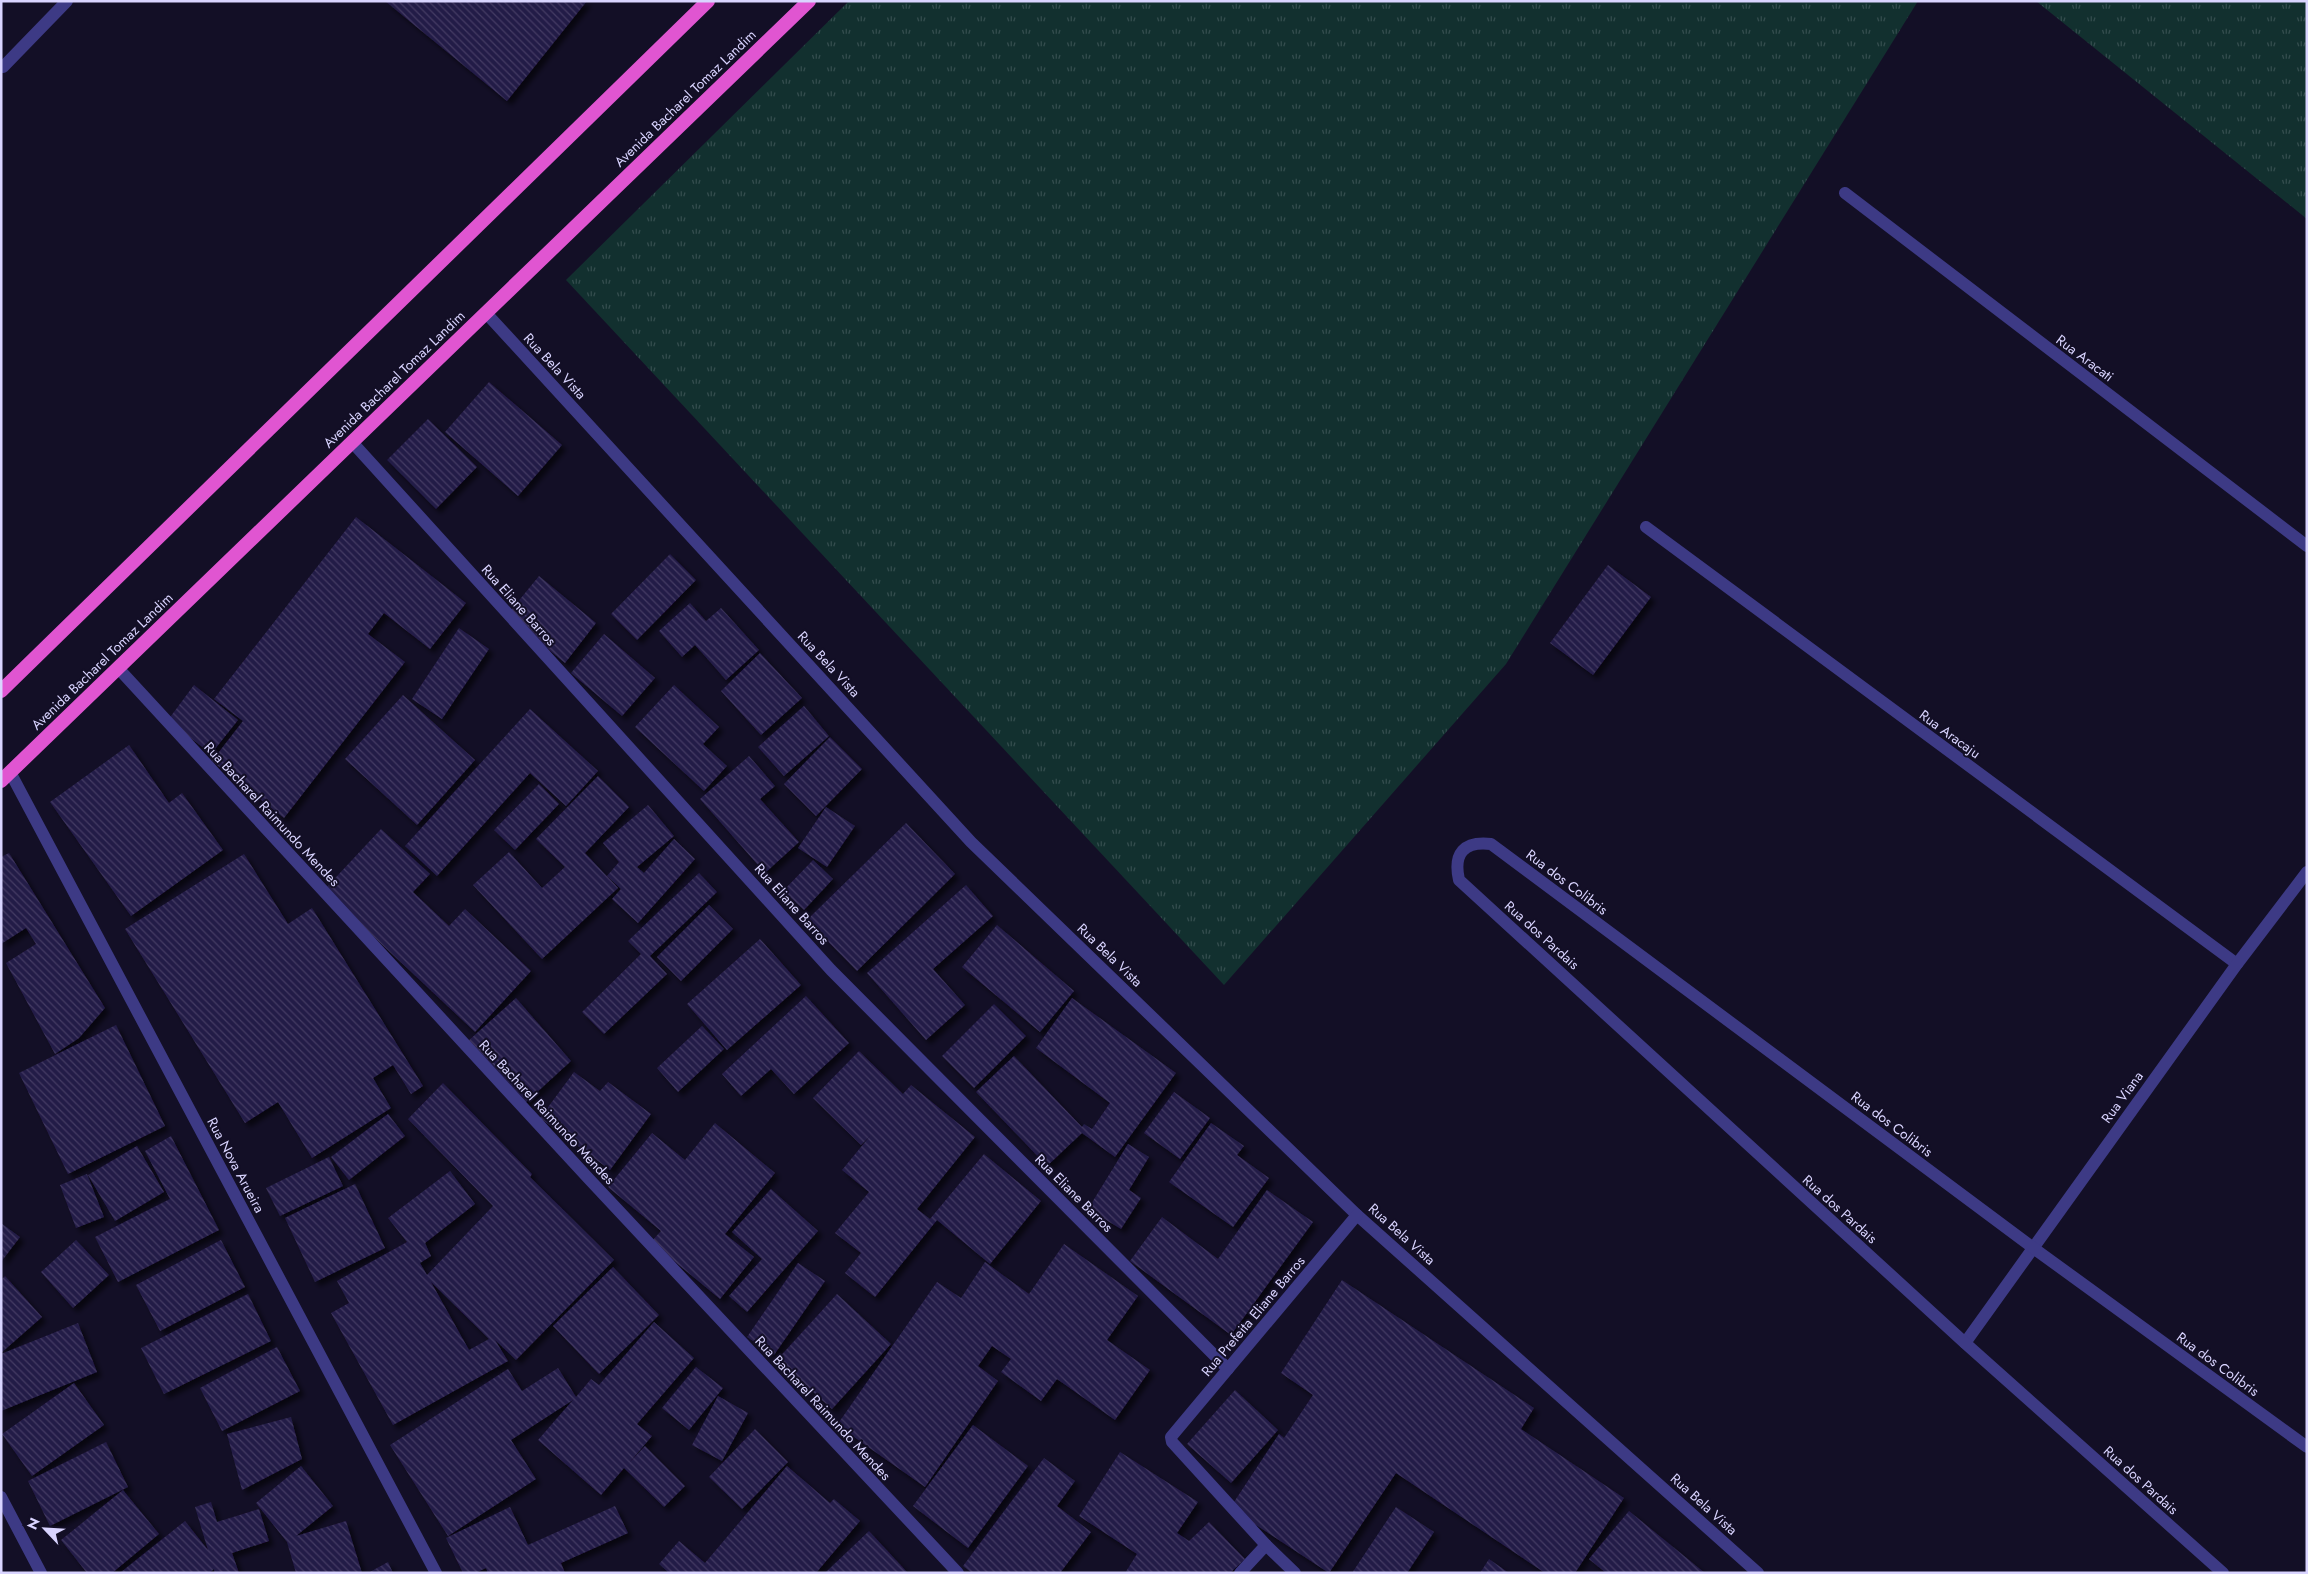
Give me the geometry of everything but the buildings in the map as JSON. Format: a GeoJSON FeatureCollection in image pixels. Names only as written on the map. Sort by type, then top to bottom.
{"type":"FeatureCollection","features":[{"type":"Feature","properties":{"kind":"highway"},"geometry":{"type":"LineString","coordinates":[[1,691],[708,1]]}},
{"type":"Feature","properties":{"kind":"highway","name":"Avenida Bacharel Tomaz Landim"},"geometry":{"type":"LineString","coordinates":[[6,776],[808,1]]}},
{"type":"Feature","properties":{"kind":"street"},"geometry":{"type":"LineString","coordinates":[[3,67],[67,1]]}},
{"type":"Feature","properties":{"kind":"street","name":"Rua Aracati"},"geometry":{"type":"LineString","coordinates":[[1845,193],[2307,546]]}},
{"type":"Feature","properties":{"kind":"street","name":"Rua Bela Vista"},"geometry":{"type":"LineString","coordinates":[[486,313],[971,842],[1357,1215],[1758,1573]]}},
{"type":"Feature","properties":{"kind":"street","name":"Rua Eliane Barros"},"geometry":{"type":"LineString","coordinates":[[352,442],[830,970],[1228,1369]]}},
{"type":"Feature","properties":{"kind":"street","name":"Rua Aracaju"},"geometry":{"type":"LineString","coordinates":[[1646,527],[2237,964]]}},
{"type":"Feature","properties":{"kind":"street","name":"Rua Bacharel Raimundo Mendes"},"geometry":{"type":"LineString","coordinates":[[118,668],[575,1165],[958,1573]]}},
{"type":"Feature","properties":{"kind":"street","name":"Rua Nova Arueira"},"geometry":{"type":"LineString","coordinates":[[6,776],[436,1573]]}},
{"type":"Feature","properties":{"kind":"street","name":"Rua dos Colibris"},"geometry":{"type":"LineString","coordinates":[[1459,855],[1465,848],[1477,843],[1491,844],[2032,1247],[2307,1447]]}},
{"type":"Feature","properties":{"kind":"street","name":"Rua dos Pardais"},"geometry":{"type":"LineString","coordinates":[[1459,855],[1456,868],[1459,880],[1965,1343],[2223,1573]]}},
{"type":"Feature","properties":{"kind":"street","name":"Rua Viana"},"geometry":{"type":"LineString","coordinates":[[1965,1343],[2032,1247],[2237,964],[2307,872]]}},
{"type":"Feature","properties":{"kind":"street","name":"Rua Prefeita Eliane Barros"},"geometry":{"type":"LineString","coordinates":[[1266,1545],[1172,1442],[1171,1437],[1357,1215]]}},
{"type":"Feature","properties":{"kind":"street"},"geometry":{"type":"LineString","coordinates":[[1,1497],[41,1573]]}},
{"type":"Feature","properties":{"kind":"street"},"geometry":{"type":"LineString","coordinates":[[1240,1573],[1266,1545],[1296,1573]]}},
{"type":"Feature","properties":{"kind":"green space"},"geometry":{"type":"Polygon","coordinates":[[[849,1],[1918,1],[1506,664],[1224,985],[566,280],[849,1]]]}},
{"type":"Feature","properties":{"kind":"green space"},"geometry":{"type":"Polygon","coordinates":[[[2036,1],[2307,1],[2307,219],[2036,1]]]}}]}
